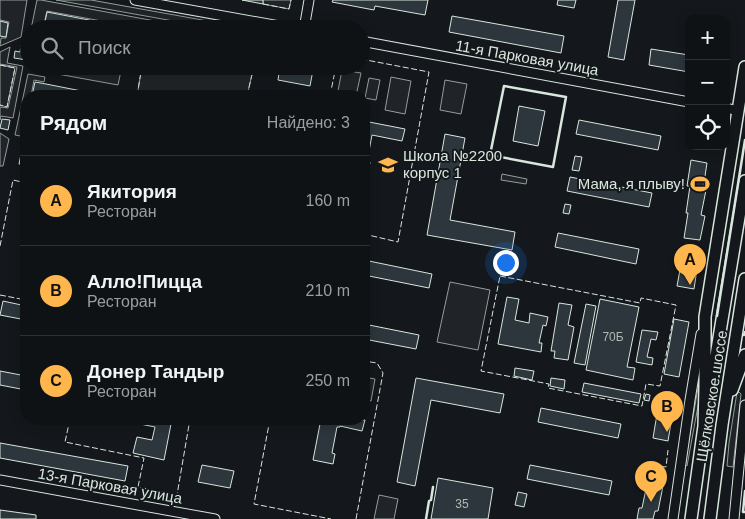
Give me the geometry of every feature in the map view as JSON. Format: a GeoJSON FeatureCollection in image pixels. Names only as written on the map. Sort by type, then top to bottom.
{"type":"FeatureCollection","features":[{"type":"Feature","properties":{"kind":"main road"},"geometry":{"type":"LineString","coordinates":[[704,426],[706,387],[704,317],[745,67]]}},
{"type":"Feature","properties":{"kind":"main road","name":"Щёлковское шоссе"},"geometry":{"type":"LineString","coordinates":[[690,519],[745,181]]}},
{"type":"Feature","properties":{"kind":"main road","name":"Щёлковское шоссе"},"geometry":{"type":"LineString","coordinates":[[710,519],[722,425],[745,279]]}},
{"type":"Feature","properties":{"kind":"main road"},"geometry":{"type":"LineString","coordinates":[[722,425],[731,392],[745,355]]}},
{"type":"Feature","properties":{"kind":"street"},"geometry":{"type":"LineString","coordinates":[[134,0],[246,20]]}},
{"type":"Feature","properties":{"kind":"street"},"geometry":{"type":"LineString","coordinates":[[306,20],[309,0]]}},
{"type":"Feature","properties":{"kind":"street","name":"11-я Парковая улица"},"geometry":{"type":"LineString","coordinates":[[370,43],[685,101]]}},
{"type":"Feature","properties":{"kind":"street"},"geometry":{"type":"LineString","coordinates":[[730,109],[738,111]]}},
{"type":"Feature","properties":{"kind":"street"},"geometry":{"type":"LineString","coordinates":[[673,519],[704,317]]}},
{"type":"Feature","properties":{"kind":"street"},"geometry":{"type":"LineString","coordinates":[[734,519],[745,405]]}},
{"type":"Feature","properties":{"kind":"street","name":"13-я Парковая улица"},"geometry":{"type":"LineString","coordinates":[[0,480],[215,519]]}},
{"type":"Feature","properties":{"kind":"shaded area"},"geometry":{"type":"Polygon","coordinates":[[[0,0],[27,0],[24,20],[20,20],[20,37],[0,46],[1,38],[6,38],[9,22],[0,20],[0,0]]]}},
{"type":"Feature","properties":{"kind":"shaded area"},"geometry":{"type":"Polygon","coordinates":[[[37,0],[41,0],[150,20],[96,20],[47,11],[45,20],[33,20],[37,0]]]}},
{"type":"Feature","properties":{"kind":"shaded area"},"geometry":{"type":"Polygon","coordinates":[[[56,0],[91,0],[202,20],[168,20],[56,0]]]}},
{"type":"Feature","properties":{"kind":"shaded area"},"geometry":{"type":"Polygon","coordinates":[[[263,0],[291,0],[289,9],[263,4],[263,0]]]}},
{"type":"Feature","properties":{"kind":"shaded area"},"geometry":{"type":"Polygon","coordinates":[[[10,47],[7,63],[20,65],[21,75],[13,118],[1,116],[0,120],[0,107],[8,108],[17,67],[0,64],[0,52],[10,47]]]}},
{"type":"Feature","properties":{"kind":"shaded area"},"geometry":{"type":"Polygon","coordinates":[[[0,65],[15,68],[7,107],[0,105],[0,65]]]}},
{"type":"Feature","properties":{"kind":"shaded area"},"geometry":{"type":"Polygon","coordinates":[[[28,75],[45,77],[44,82],[34,80],[32,90],[25,90],[28,75]]]}},
{"type":"Feature","properties":{"kind":"shaded area"},"geometry":{"type":"Polygon","coordinates":[[[63,75],[120,75],[118,85],[63,75]]]}},
{"type":"Feature","properties":{"kind":"shaded area"},"geometry":{"type":"Polygon","coordinates":[[[140,75],[252,75],[248,90],[138,90],[140,75]]]}},
{"type":"Feature","properties":{"kind":"shaded area"},"geometry":{"type":"Polygon","coordinates":[[[341,75],[361,75],[357,90],[338,90],[341,75]]]}},
{"type":"Feature","properties":{"kind":"shaded area"},"geometry":{"type":"Polygon","coordinates":[[[391,77],[411,81],[405,114],[385,110],[391,77]]]}},
{"type":"Feature","properties":{"kind":"shaded area"},"geometry":{"type":"Polygon","coordinates":[[[369,78],[380,80],[376,100],[370,99],[370,90],[367,90],[369,78]]]}},
{"type":"Feature","properties":{"kind":"shaded area"},"geometry":{"type":"Polygon","coordinates":[[[445,80],[467,84],[461,114],[440,110],[445,80]]]}},
{"type":"Feature","properties":{"kind":"shaded area"},"geometry":{"type":"Polygon","coordinates":[[[20,112],[20,136],[15,135],[20,112]]]}},
{"type":"Feature","properties":{"kind":"shaded area"},"geometry":{"type":"Polygon","coordinates":[[[0,133],[9,139],[3,166],[0,166],[0,133]]]}},
{"type":"Feature","properties":{"kind":"shaded area"},"geometry":{"type":"Polygon","coordinates":[[[502,174],[527,179],[526,184],[501,180],[502,174]]]}},
{"type":"Feature","properties":{"kind":"shaded area"},"geometry":{"type":"Polygon","coordinates":[[[450,282],[490,290],[478,350],[437,342],[450,282]]]}},
{"type":"Feature","properties":{"kind":"shaded area"},"geometry":{"type":"Polygon","coordinates":[[[701,370],[702,384],[687,466],[685,464],[701,370]]]}},
{"type":"Feature","properties":{"kind":"shaded area"},"geometry":{"type":"Polygon","coordinates":[[[370,378],[375,379],[370,401],[370,378]]]}},
{"type":"Feature","properties":{"kind":"shaded area"},"geometry":{"type":"Polygon","coordinates":[[[737,392],[741,394],[733,467],[727,466],[737,392]]]}},
{"type":"Feature","properties":{"kind":"shaded area"},"geometry":{"type":"Polygon","coordinates":[[[379,495],[398,499],[394,519],[374,519],[379,495]]]}},
{"type":"Feature","properties":{"kind":"building"},"geometry":{"type":"Polygon","coordinates":[[[242,0],[263,0],[263,4],[242,0]]]}},
{"type":"Feature","properties":{"kind":"building"},"geometry":{"type":"Polygon","coordinates":[[[333,0],[428,0],[425,15],[375,6],[374,10],[332,2],[333,0]]]}},
{"type":"Feature","properties":{"kind":"building"},"geometry":{"type":"Polygon","coordinates":[[[558,0],[576,0],[574,8],[557,5],[558,0]]]}},
{"type":"Feature","properties":{"kind":"building"},"geometry":{"type":"Polygon","coordinates":[[[618,0],[635,0],[624,60],[608,57],[618,0]]]}},
{"type":"Feature","properties":{"kind":"building"},"geometry":{"type":"Polygon","coordinates":[[[47,12],[89,20],[45,20],[47,12]]]}},
{"type":"Feature","properties":{"kind":"building"},"geometry":{"type":"Polygon","coordinates":[[[452,16],[564,36],[561,53],[449,32],[452,16]]]}},
{"type":"Feature","properties":{"kind":"building"},"geometry":{"type":"Polygon","coordinates":[[[0,21],[8,23],[6,37],[0,36],[0,21]]]}},
{"type":"Feature","properties":{"kind":"building"},"geometry":{"type":"Polygon","coordinates":[[[651,49],[685,54],[685,71],[649,65],[651,49]]]}},
{"type":"Feature","properties":{"kind":"building"},"geometry":{"type":"Polygon","coordinates":[[[15,51],[20,52],[20,59],[14,58],[15,51]]]}},
{"type":"Feature","properties":{"kind":"building"},"geometry":{"type":"Polygon","coordinates":[[[279,75],[312,75],[310,86],[278,80],[279,75]]]}},
{"type":"Feature","properties":{"kind":"building"},"geometry":{"type":"Polygon","coordinates":[[[35,82],[76,90],[33,90],[35,82]]]}},
{"type":"Feature","properties":{"kind":"building"},"geometry":{"type":"Polygon","coordinates":[[[519,106],[545,111],[538,146],[513,141],[519,106]]]}},
{"type":"Feature","properties":{"kind":"building"},"geometry":{"type":"Polygon","coordinates":[[[2,119],[10,120],[8,130],[0,128],[2,119]]]}},
{"type":"Feature","properties":{"kind":"building"},"geometry":{"type":"Polygon","coordinates":[[[579,120],[661,136],[658,150],[576,134],[579,120]]]}},
{"type":"Feature","properties":{"kind":"building"},"geometry":{"type":"Polygon","coordinates":[[[370,122],[405,129],[402,141],[372,135],[370,146],[370,122]]]}},
{"type":"Feature","properties":{"kind":"building"},"geometry":{"type":"Polygon","coordinates":[[[445,134],[465,138],[450,220],[515,232],[512,250],[427,235],[445,134]]]}},
{"type":"Feature","properties":{"kind":"building"},"geometry":{"type":"Polygon","coordinates":[[[575,156],[582,157],[579,171],[572,170],[575,156]]]}},
{"type":"Feature","properties":{"kind":"building"},"geometry":{"type":"Polygon","coordinates":[[[691,160],[707,163],[703,189],[706,190],[701,215],[705,216],[700,240],[684,238],[688,213],[686,213],[690,186],[687,186],[691,160]]]}},
{"type":"Feature","properties":{"kind":"building"},"geometry":{"type":"Polygon","coordinates":[[[570,177],[652,193],[649,207],[567,191],[570,177]]]}},
{"type":"Feature","properties":{"kind":"building"},"geometry":{"type":"Polygon","coordinates":[[[565,204],[571,205],[569,214],[563,213],[565,204]]]}},
{"type":"Feature","properties":{"kind":"building"},"geometry":{"type":"Polygon","coordinates":[[[558,233],[639,249],[636,264],[555,247],[558,233]]]}},
{"type":"Feature","properties":{"kind":"building"},"geometry":{"type":"Polygon","coordinates":[[[682,259],[698,262],[694,289],[677,286],[682,259]]]}},
{"type":"Feature","properties":{"kind":"building"},"geometry":{"type":"Polygon","coordinates":[[[370,261],[432,274],[429,288],[370,276],[370,261]]]}},
{"type":"Feature","properties":{"kind":"building"},"geometry":{"type":"Polygon","coordinates":[[[507,297],[519,299],[515,320],[529,323],[530,313],[548,317],[546,326],[543,325],[539,343],[542,343],[541,352],[498,344],[507,297]]]}},
{"type":"Feature","properties":{"kind":"building"},"geometry":{"type":"Polygon","coordinates":[[[600,299],[639,307],[627,367],[635,368],[633,380],[586,370],[600,299]]]}},
{"type":"Feature","properties":{"kind":"building"},"geometry":{"type":"Polygon","coordinates":[[[3,301],[20,305],[20,319],[0,315],[3,301]]]}},
{"type":"Feature","properties":{"kind":"building"},"geometry":{"type":"Polygon","coordinates":[[[559,303],[572,305],[568,325],[574,327],[568,360],[554,358],[555,351],[551,351],[559,303]]]}},
{"type":"Feature","properties":{"kind":"building"},"geometry":{"type":"Polygon","coordinates":[[[586,304],[596,306],[585,365],[574,363],[586,304]]]}},
{"type":"Feature","properties":{"kind":"building"},"geometry":{"type":"Polygon","coordinates":[[[674,319],[689,322],[679,377],[664,374],[674,319]]]}},
{"type":"Feature","properties":{"kind":"building"},"geometry":{"type":"Polygon","coordinates":[[[370,325],[419,335],[416,349],[370,340],[370,325]]]}},
{"type":"Feature","properties":{"kind":"building"},"geometry":{"type":"Polygon","coordinates":[[[642,330],[658,332],[656,340],[651,339],[647,357],[653,358],[652,365],[636,362],[642,330]]]}},
{"type":"Feature","properties":{"kind":"building"},"geometry":{"type":"Polygon","coordinates":[[[515,368],[534,371],[532,380],[514,376],[515,368]]]}},
{"type":"Feature","properties":{"kind":"building"},"geometry":{"type":"Polygon","coordinates":[[[0,371],[20,375],[20,389],[0,385],[0,371]]]}},
{"type":"Feature","properties":{"kind":"building"},"geometry":{"type":"Polygon","coordinates":[[[416,378],[504,394],[500,413],[431,400],[415,486],[397,482],[416,378]]]}},
{"type":"Feature","properties":{"kind":"building"},"geometry":{"type":"Polygon","coordinates":[[[551,378],[565,380],[564,389],[550,386],[551,378]]]}},
{"type":"Feature","properties":{"kind":"building"},"geometry":{"type":"Polygon","coordinates":[[[584,383],[641,394],[639,403],[582,392],[584,383]]]}},
{"type":"Feature","properties":{"kind":"building"},"geometry":{"type":"Polygon","coordinates":[[[646,394],[650,395],[649,401],[644,400],[646,394]]]}},
{"type":"Feature","properties":{"kind":"building"},"geometry":{"type":"Polygon","coordinates":[[[541,408],[621,424],[618,438],[538,422],[541,408]]]}},
{"type":"Feature","properties":{"kind":"building"},"geometry":{"type":"Polygon","coordinates":[[[657,414],[672,417],[668,441],[653,438],[657,414]]]}},
{"type":"Feature","properties":{"kind":"building"},"geometry":{"type":"Polygon","coordinates":[[[145,425],[171,425],[164,460],[133,453],[137,437],[152,440],[155,427],[145,425]]]}},
{"type":"Feature","properties":{"kind":"building"},"geometry":{"type":"Polygon","coordinates":[[[320,425],[364,425],[362,431],[337,427],[332,453],[335,454],[333,464],[313,460],[320,425]]]}},
{"type":"Feature","properties":{"kind":"building"},"geometry":{"type":"Polygon","coordinates":[[[0,443],[128,466],[125,481],[0,458],[0,443]]]}},
{"type":"Feature","properties":{"kind":"building"},"geometry":{"type":"Polygon","coordinates":[[[202,465],[234,471],[230,488],[198,482],[202,465]]]}},
{"type":"Feature","properties":{"kind":"building"},"geometry":{"type":"Polygon","coordinates":[[[530,465],[612,481],[609,495],[527,479],[530,465]]]}},
{"type":"Feature","properties":{"kind":"building"},"geometry":{"type":"Polygon","coordinates":[[[438,478],[493,488],[488,519],[431,519],[438,478]]]}},
{"type":"Feature","properties":{"kind":"building"},"geometry":{"type":"Polygon","coordinates":[[[647,484],[663,486],[658,511],[655,511],[653,519],[637,519],[639,508],[642,508],[647,484]]]}},
{"type":"Feature","properties":{"kind":"building"},"geometry":{"type":"Polygon","coordinates":[[[518,492],[527,494],[524,507],[515,505],[518,492]]]}},
{"type":"Feature","properties":{"kind":"building"},"geometry":{"type":"Polygon","coordinates":[[[0,510],[36,515],[36,519],[0,519],[0,510]]]}},
{"type":"Feature","properties":{"kind":"fence"},"geometry":{"type":"LineString","coordinates":[[263,4],[289,9],[291,0]]}},
{"type":"Feature","properties":{"kind":"fence"},"geometry":{"type":"LineString","coordinates":[[370,61],[429,72],[398,242],[370,235]]}},
{"type":"Feature","properties":{"kind":"fence"},"geometry":{"type":"LineString","coordinates":[[0,65],[15,68],[7,107],[0,105]]}},
{"type":"Feature","properties":{"kind":"fence"},"geometry":{"type":"LineString","coordinates":[[138,90],[140,75]]}},
{"type":"Feature","properties":{"kind":"fence"},"geometry":{"type":"LineString","coordinates":[[248,90],[252,75]]}},
{"type":"Feature","properties":{"kind":"fence"},"geometry":{"type":"LineString","coordinates":[[331,90],[334,75]]}},
{"type":"Feature","properties":{"kind":"fence"},"geometry":{"type":"LineString","coordinates":[[0,246],[13,180],[20,182]]}},
{"type":"Feature","properties":{"kind":"fence"},"geometry":{"type":"LineString","coordinates":[[500,276],[640,303],[641,298],[676,305],[660,386],[646,384],[642,406],[548,388],[549,384],[481,371],[500,276]]}},
{"type":"Feature","properties":{"kind":"fence"},"geometry":{"type":"LineString","coordinates":[[0,295],[20,299]]}},
{"type":"Feature","properties":{"kind":"fence"},"geometry":{"type":"LineString","coordinates":[[356,519],[383,373],[377,363],[370,362]]}},
{"type":"Feature","properties":{"kind":"fence"},"geometry":{"type":"LineString","coordinates":[[69,425],[65,442],[144,458],[138,487],[177,495],[189,425]]}},
{"type":"Feature","properties":{"kind":"fence"},"geometry":{"type":"LineString","coordinates":[[269,425],[254,504],[331,519]]}},
{"type":"Feature","properties":{"kind":"fence"},"geometry":{"type":"LineString","coordinates":[[644,464],[666,467],[668,450]]}},
{"type":"Feature","properties":{"kind":"wall"},"geometry":{"type":"LineString","coordinates":[[504,86],[566,97],[553,167],[490,155],[504,86]]}},
{"type":"Feature","properties":{"kind":"wall"},"geometry":{"type":"LineString","coordinates":[[717,316],[745,140]]}},
{"type":"Feature","properties":{"kind":"wall"},"geometry":{"type":"LineString","coordinates":[[426,519],[433,487]]}},
{"type":"Feature","properties":{"kind":"wall"},"geometry":{"type":"LineString","coordinates":[[745,491],[743,512],[745,512]]}},
{"type":"Feature","properties":{"kind":"place","name":"Школа №2200 корпус 1"},"geometry":{"type":"Point","coordinates":[388,165]}},
{"type":"Feature","properties":{"kind":"place","name":"Мама, я плыву!"},"geometry":{"type":"Point","coordinates":[700,184]}},
{"type":"Feature","properties":{"kind":"place","name":"Якитория"},"geometry":{"type":"Point","coordinates":[690,285]}},
{"type":"Feature","properties":{"kind":"place","name":"Алло!Пицца"},"geometry":{"type":"Point","coordinates":[667,432]}},
{"type":"Feature","properties":{"kind":"place","name":"Донер Тандыр"},"geometry":{"type":"Point","coordinates":[651,502]}}]}
